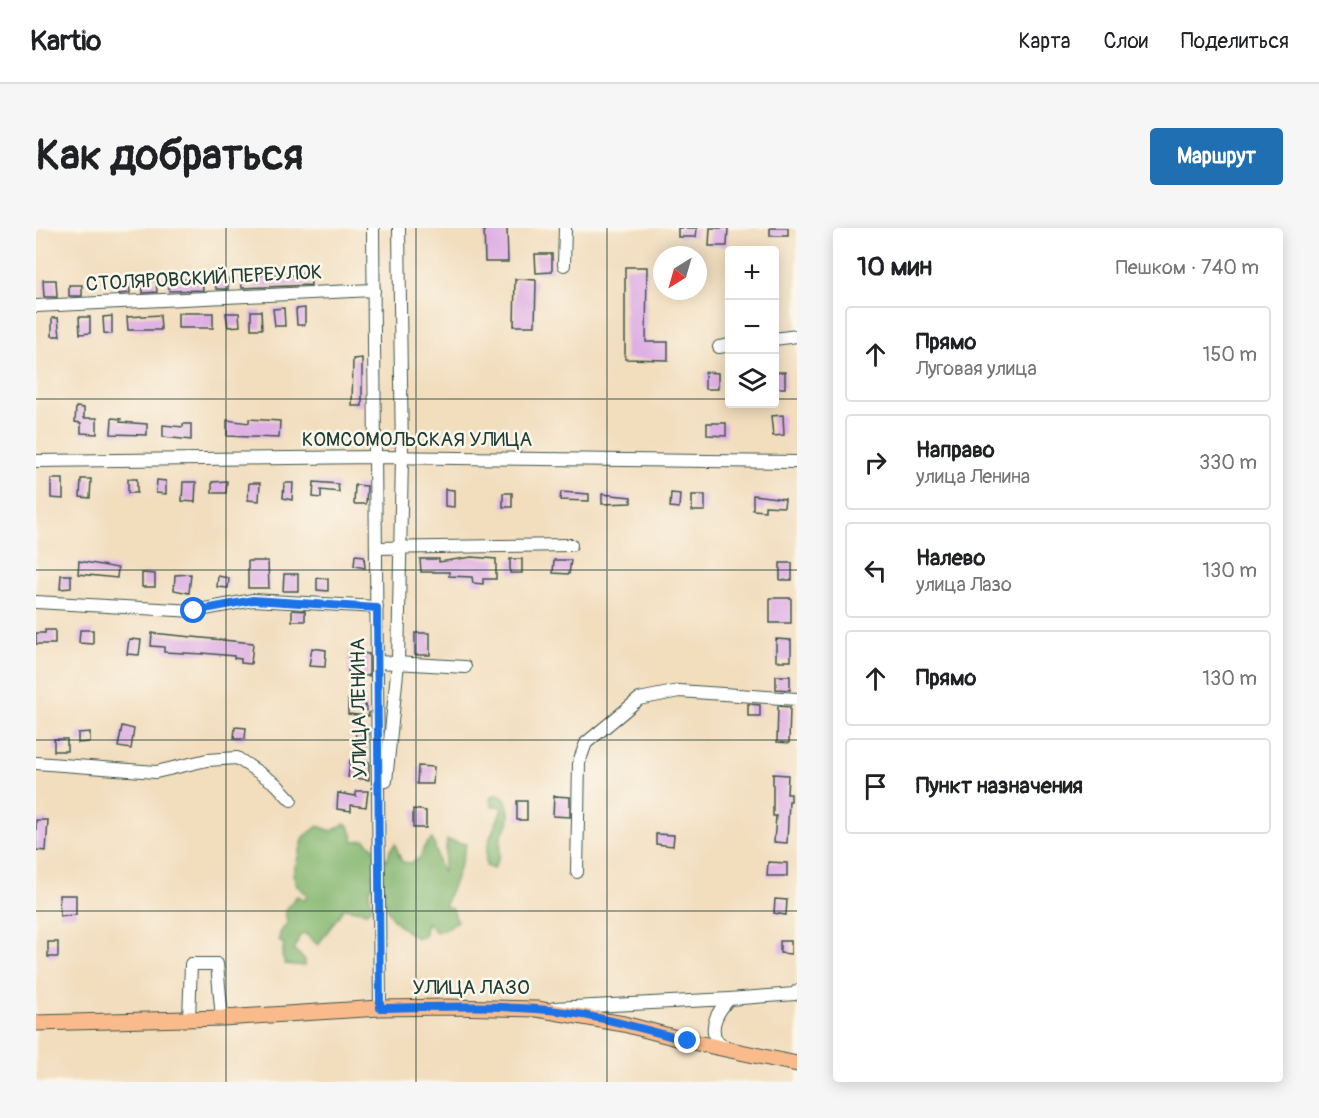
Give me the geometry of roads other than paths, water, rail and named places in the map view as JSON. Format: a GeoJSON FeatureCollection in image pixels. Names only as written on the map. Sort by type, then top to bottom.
{"type":"FeatureCollection","features":[{"type":"Feature","properties":{"kind":"main road","name":"УЛИЦА ЛАЗО"},"geometry":{"type":"LineString","coordinates":[[36,1023],[222,1018],[380,1008],[537,1009]]}},
{"type":"Feature","properties":{"kind":"main road"},"geometry":{"type":"LineString","coordinates":[[537,1009],[624,1024],[732,1051],[797,1064]]}},
{"type":"Feature","properties":{"kind":"street","name":"УЛИЦА ЛЕНИНА"},"geometry":{"type":"LineString","coordinates":[[373,228],[380,1008]]}},
{"type":"Feature","properties":{"kind":"street"},"geometry":{"type":"LineString","coordinates":[[380,841],[398,663],[402,457],[399,228]]}},
{"type":"Feature","properties":{"kind":"street"},"geometry":{"type":"LineString","coordinates":[[564,265],[565,228]]}},
{"type":"Feature","properties":{"kind":"street","name":"СТОЛЯРОВСКИЙ ПЕРЕУЛОК"},"geometry":{"type":"LineString","coordinates":[[36,306],[374,290]]}},
{"type":"Feature","properties":{"kind":"street"},"geometry":{"type":"LineString","coordinates":[[779,338],[797,336]]}},
{"type":"Feature","properties":{"kind":"street","name":"КОМСОМОЛЬСКАЯ УЛИЦА"},"geometry":{"type":"LineString","coordinates":[[36,461],[402,457],[797,462]]}},
{"type":"Feature","properties":{"kind":"street"},"geometry":{"type":"LineString","coordinates":[[376,548],[572,545]]}},
{"type":"Feature","properties":{"kind":"street"},"geometry":{"type":"LineString","coordinates":[[36,602],[194,611],[253,600],[377,608]]}},
{"type":"Feature","properties":{"kind":"street"},"geometry":{"type":"LineString","coordinates":[[378,662],[465,667]]}},
{"type":"Feature","properties":{"kind":"street"},"geometry":{"type":"LineString","coordinates":[[577,872],[579,762],[586,743],[639,699],[679,691],[797,699]]}},
{"type":"Feature","properties":{"kind":"street"},"geometry":{"type":"LineString","coordinates":[[36,763],[156,772],[207,760],[237,758],[276,784],[291,800]]}},
{"type":"Feature","properties":{"kind":"street"},"geometry":{"type":"LineString","coordinates":[[189,1019],[191,964],[217,964],[222,1018]]}},
{"type":"Feature","properties":{"kind":"street","name":"УЛИЦА ЛАЗО"},"geometry":{"type":"LineString","coordinates":[[537,1009],[729,999],[796,993]]}},
{"type":"Feature","properties":{"kind":"street"},"geometry":{"type":"LineString","coordinates":[[729,999],[718,1013],[714,1034],[716,1040],[732,1051]]}}]}
